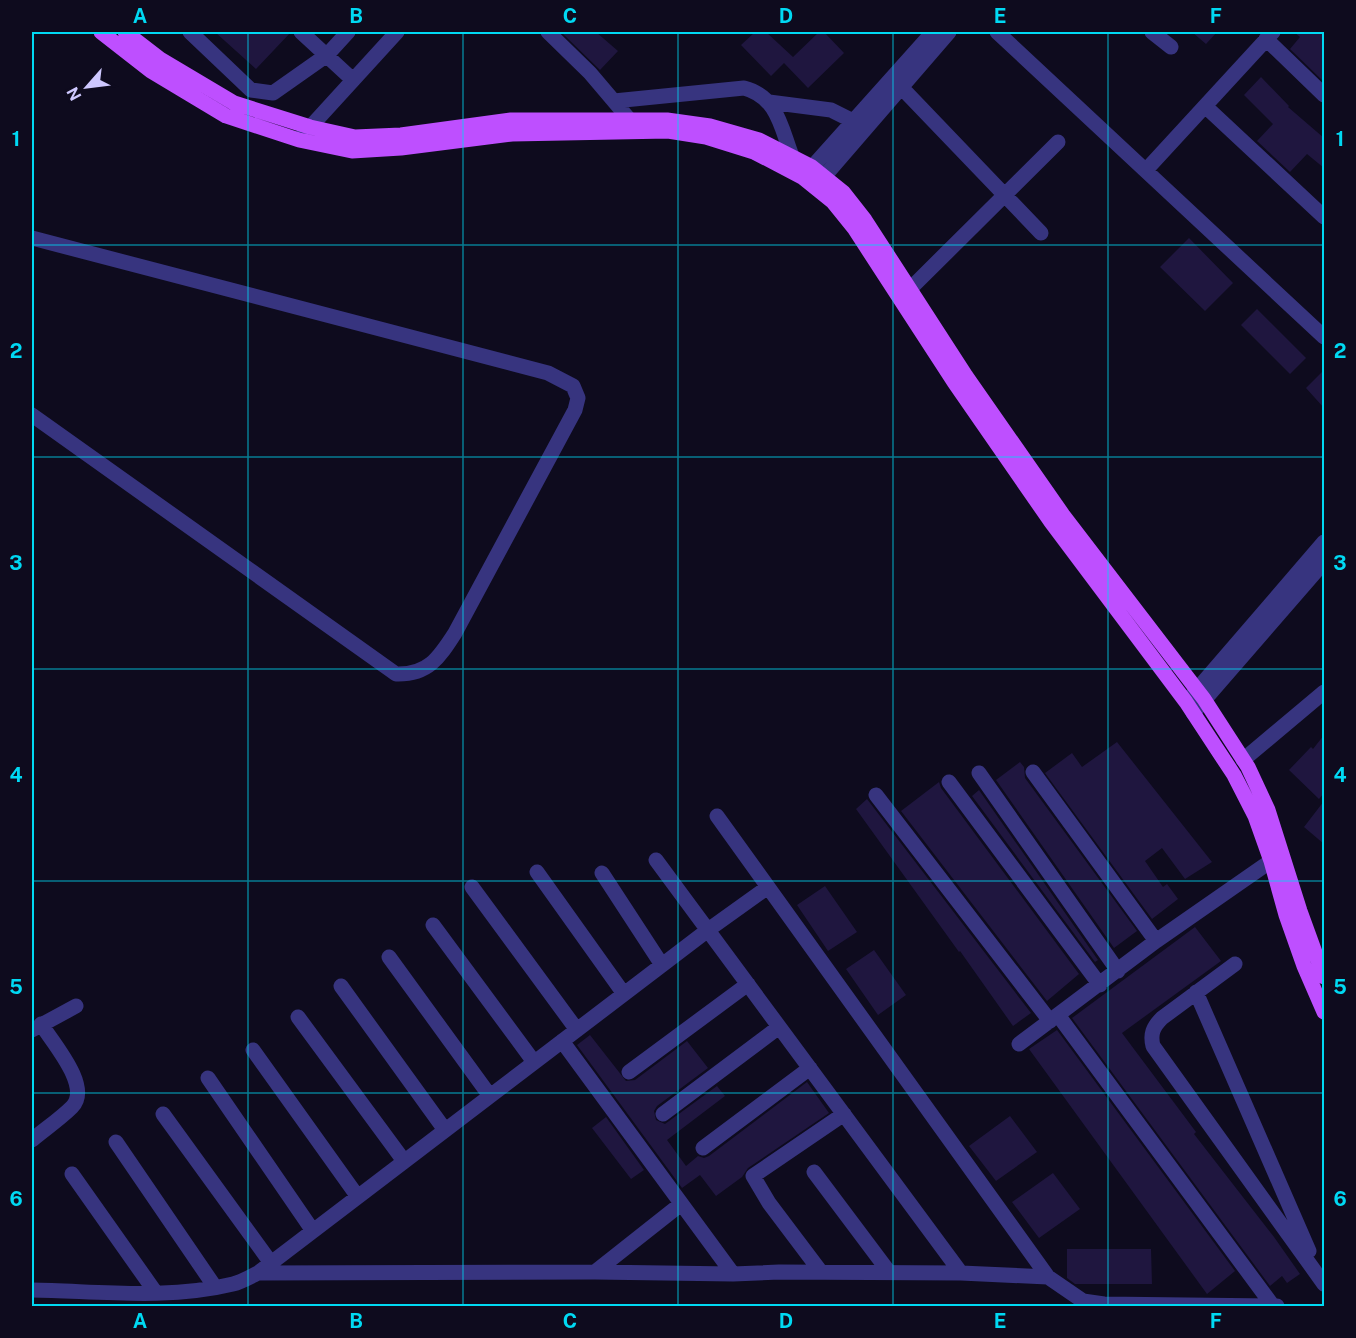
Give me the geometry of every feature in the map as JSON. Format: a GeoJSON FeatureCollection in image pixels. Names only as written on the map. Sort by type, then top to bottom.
{"type":"FeatureCollection","features":[{"type":"Feature","properties":{"kind":"main road"},"geometry":{"type":"LineString","coordinates":[[101,32],[151,71],[226,116],[299,140],[352,151],[401,148],[512,134],[668,131],[706,137],[754,152],[843,192],[865,220],[966,376],[1195,702],[1255,816],[1271,861],[1286,915],[1304,966],[1324,1012]]}},
{"type":"Feature","properties":{"kind":"main road"},"geometry":{"type":"LineString","coordinates":[[125,32],[160,59],[234,103],[310,127],[355,136],[401,135],[511,120],[668,120],[710,126],[759,140],[792,156],[814,177],[854,228],[954,382],[1051,522],[1243,760],[1268,810],[1324,977]]}},
{"type":"Feature","properties":{"kind":"street"},"geometry":{"type":"LineString","coordinates":[[191,32],[251,90],[273,93],[327,56],[348,32]]}},
{"type":"Feature","properties":{"kind":"street"},"geometry":{"type":"LineString","coordinates":[[301,32],[353,80]]}},
{"type":"Feature","properties":{"kind":"street"},"geometry":{"type":"LineString","coordinates":[[299,140],[397,32]]}},
{"type":"Feature","properties":{"kind":"street"},"geometry":{"type":"LineString","coordinates":[[548,32],[590,73],[629,119]]}},
{"type":"Feature","properties":{"kind":"street"},"geometry":{"type":"LineString","coordinates":[[814,177],[853,121],[933,32]]}},
{"type":"Feature","properties":{"kind":"street"},"geometry":{"type":"LineString","coordinates":[[814,177],[901,87],[949,32]]}},
{"type":"Feature","properties":{"kind":"street"},"geometry":{"type":"LineString","coordinates":[[997,32],[1324,337]]}},
{"type":"Feature","properties":{"kind":"street"},"geometry":{"type":"LineString","coordinates":[[1152,32],[1171,47]]}},
{"type":"Feature","properties":{"kind":"street"},"geometry":{"type":"LineString","coordinates":[[1146,170],[1269,35],[1324,95]]}},
{"type":"Feature","properties":{"kind":"street"},"geometry":{"type":"LineString","coordinates":[[901,87],[1041,233]]}},
{"type":"Feature","properties":{"kind":"street"},"geometry":{"type":"LineString","coordinates":[[614,101],[744,88],[757,92],[769,102],[778,116],[792,156]]}},
{"type":"Feature","properties":{"kind":"street"},"geometry":{"type":"LineString","coordinates":[[769,102],[831,110],[853,121]]}},
{"type":"Feature","properties":{"kind":"street"},"geometry":{"type":"LineString","coordinates":[[1205,106],[1324,217]]}},
{"type":"Feature","properties":{"kind":"street"},"geometry":{"type":"LineString","coordinates":[[909,290],[1058,142]]}},
{"type":"Feature","properties":{"kind":"street"},"geometry":{"type":"LineString","coordinates":[[32,238],[548,373],[573,386],[578,398],[575,410],[455,633],[441,655],[424,669],[412,674],[396,674],[32,415]]}},
{"type":"Feature","properties":{"kind":"street"},"geometry":{"type":"LineString","coordinates":[[1195,702],[1324,542]]}},
{"type":"Feature","properties":{"kind":"street"},"geometry":{"type":"LineString","coordinates":[[1195,702],[1229,675],[1324,562]]}},
{"type":"Feature","properties":{"kind":"street"},"geometry":{"type":"LineString","coordinates":[[1243,760],[1324,692]]}},
{"type":"Feature","properties":{"kind":"street"},"geometry":{"type":"LineString","coordinates":[[979,772],[1118,971]]}},
{"type":"Feature","properties":{"kind":"street"},"geometry":{"type":"LineString","coordinates":[[1033,772],[1156,941]]}},
{"type":"Feature","properties":{"kind":"street"},"geometry":{"type":"LineString","coordinates":[[949,782],[1100,985]]}},
{"type":"Feature","properties":{"kind":"street"},"geometry":{"type":"LineString","coordinates":[[876,795],[1054,1018],[1273,1306]]}},
{"type":"Feature","properties":{"kind":"street"},"geometry":{"type":"LineString","coordinates":[[717,816],[1048,1277],[1083,1301],[1104,1304],[1277,1306]]}},
{"type":"Feature","properties":{"kind":"street"},"geometry":{"type":"LineString","coordinates":[[656,860],[961,1272]]}},
{"type":"Feature","properties":{"kind":"street"},"geometry":{"type":"LineString","coordinates":[[1019,1044],[1156,941],[1271,861]]}},
{"type":"Feature","properties":{"kind":"street"},"geometry":{"type":"LineString","coordinates":[[537,872],[624,994]]}},
{"type":"Feature","properties":{"kind":"street"},"geometry":{"type":"LineString","coordinates":[[602,873],[662,964]]}},
{"type":"Feature","properties":{"kind":"street"},"geometry":{"type":"LineString","coordinates":[[472,887],[576,1030]]}},
{"type":"Feature","properties":{"kind":"street"},"geometry":{"type":"LineString","coordinates":[[32,1290],[156,1293],[235,1284],[258,1273],[662,964],[768,887]]}},
{"type":"Feature","properties":{"kind":"street"},"geometry":{"type":"LineString","coordinates":[[433,925],[534,1062]]}},
{"type":"Feature","properties":{"kind":"street"},"geometry":{"type":"LineString","coordinates":[[389,957],[490,1096]]}},
{"type":"Feature","properties":{"kind":"street"},"geometry":{"type":"LineString","coordinates":[[1235,964],[1162,1018],[1150,1037],[1153,1046],[1322,1281]]}},
{"type":"Feature","properties":{"kind":"street"},"geometry":{"type":"LineString","coordinates":[[629,1072],[748,984]]}},
{"type":"Feature","properties":{"kind":"street"},"geometry":{"type":"LineString","coordinates":[[341,986],[445,1130]]}},
{"type":"Feature","properties":{"kind":"street"},"geometry":{"type":"LineString","coordinates":[[1196,993],[1322,1281]]}},
{"type":"Feature","properties":{"kind":"street"},"geometry":{"type":"LineString","coordinates":[[32,1140],[74,1105],[78,1093],[76,1078],[36,1027],[76,1006]]}},
{"type":"Feature","properties":{"kind":"street"},"geometry":{"type":"LineString","coordinates":[[298,1017],[404,1161]]}},
{"type":"Feature","properties":{"kind":"street"},"geometry":{"type":"LineString","coordinates":[[663,1114],[779,1026]]}},
{"type":"Feature","properties":{"kind":"street"},"geometry":{"type":"LineString","coordinates":[[561,1041],[733,1274]]}},
{"type":"Feature","properties":{"kind":"street"},"geometry":{"type":"LineString","coordinates":[[253,1050],[358,1197]]}},
{"type":"Feature","properties":{"kind":"street"},"geometry":{"type":"LineString","coordinates":[[703,1148],[810,1068]]}},
{"type":"Feature","properties":{"kind":"street"},"geometry":{"type":"LineString","coordinates":[[208,1078],[313,1231]]}},
{"type":"Feature","properties":{"kind":"street"},"geometry":{"type":"LineString","coordinates":[[163,1114],[271,1263]]}},
{"type":"Feature","properties":{"kind":"street"},"geometry":{"type":"LineString","coordinates":[[821,1272],[769,1203],[753,1176],[844,1114]]}},
{"type":"Feature","properties":{"kind":"street"},"geometry":{"type":"LineString","coordinates":[[116,1142],[215,1287]]}},
{"type":"Feature","properties":{"kind":"street"},"geometry":{"type":"LineString","coordinates":[[814,1172],[889,1272]]}},
{"type":"Feature","properties":{"kind":"street"},"geometry":{"type":"LineString","coordinates":[[72,1174],[156,1293]]}},
{"type":"Feature","properties":{"kind":"street"},"geometry":{"type":"LineString","coordinates":[[595,1272],[681,1204]]}},
{"type":"Feature","properties":{"kind":"street"},"geometry":{"type":"LineString","coordinates":[[258,1273],[961,1272],[1048,1277]]}},
{"type":"Feature","properties":{"kind":"building"},"geometry":{"type":"Polygon","coordinates":[[[215,32],[291,32],[256,69],[215,32]]]}},
{"type":"Feature","properties":{"kind":"building"},"geometry":{"type":"Polygon","coordinates":[[[561,32],[596,32],[618,51],[600,70],[561,32]]]}},
{"type":"Feature","properties":{"kind":"building"},"geometry":{"type":"Polygon","coordinates":[[[755,32],[766,32],[793,57],[819,32],[824,32],[844,53],[808,88],[784,63],[771,76],[741,45],[755,32]]]}},
{"type":"Feature","properties":{"kind":"building"},"geometry":{"type":"Polygon","coordinates":[[[1192,32],[1217,32],[1206,44],[1192,32]]]}},
{"type":"Feature","properties":{"kind":"building"},"geometry":{"type":"Polygon","coordinates":[[[1294,32],[1324,32],[1324,82],[1290,49],[1300,37],[1294,32]]]}},
{"type":"Feature","properties":{"kind":"building"},"geometry":{"type":"Polygon","coordinates":[[[1261,77],[1288,107],[1324,138],[1324,168],[1307,154],[1290,172],[1257,141],[1273,124],[1244,95],[1261,77]]]}},
{"type":"Feature","properties":{"kind":"building"},"geometry":{"type":"Polygon","coordinates":[[[1189,238],[1233,283],[1205,311],[1160,267],[1189,238]]]}},
{"type":"Feature","properties":{"kind":"building"},"geometry":{"type":"Polygon","coordinates":[[[1257,309],[1306,358],[1290,374],[1241,325],[1257,309]]]}},
{"type":"Feature","properties":{"kind":"building"},"geometry":{"type":"Polygon","coordinates":[[[1324,370],[1324,408],[1306,388],[1324,370]]]}},
{"type":"Feature","properties":{"kind":"building"},"geometry":{"type":"Polygon","coordinates":[[[1324,735],[1324,793],[1319,799],[1289,770],[1311,747],[1313,749],[1324,735]]]}},
{"type":"Feature","properties":{"kind":"building"},"geometry":{"type":"Polygon","coordinates":[[[1117,742],[1212,862],[1185,879],[1162,848],[1145,861],[1163,887],[1167,884],[1178,899],[1152,919],[1045,773],[1072,753],[1082,767],[1117,742]]]}},
{"type":"Feature","properties":{"kind":"building"},"geometry":{"type":"Polygon","coordinates":[[[1020,762],[1024,767],[1025,778],[1137,931],[1114,948],[996,780],[1020,762]]]}},
{"type":"Feature","properties":{"kind":"building"},"geometry":{"type":"Polygon","coordinates":[[[939,782],[941,788],[1079,974],[1047,1001],[901,811],[939,782]]]}},
{"type":"Feature","properties":{"kind":"building"},"geometry":{"type":"Polygon","coordinates":[[[979,790],[1098,960],[1095,962],[972,796],[979,790]]]}},
{"type":"Feature","properties":{"kind":"building"},"geometry":{"type":"Polygon","coordinates":[[[867,799],[1031,1013],[1013,1026],[856,809],[867,799]]]}},
{"type":"Feature","properties":{"kind":"building"},"geometry":{"type":"Polygon","coordinates":[[[1324,801],[1324,844],[1304,827],[1324,801]]]}},
{"type":"Feature","properties":{"kind":"building"},"geometry":{"type":"Polygon","coordinates":[[[825,886],[857,932],[828,951],[797,905],[825,886]]]}},
{"type":"Feature","properties":{"kind":"building"},"geometry":{"type":"Polygon","coordinates":[[[1195,927],[1221,961],[1122,1033],[1196,1132],[1194,1134],[1300,1274],[1287,1283],[1282,1276],[1270,1286],[1072,1018],[1195,927]]]}},
{"type":"Feature","properties":{"kind":"building"},"geometry":{"type":"Polygon","coordinates":[[[874,950],[906,995],[878,1015],[846,969],[874,950]]]}},
{"type":"Feature","properties":{"kind":"building"},"geometry":{"type":"Polygon","coordinates":[[[1057,1030],[1235,1271],[1207,1294],[1029,1049],[1057,1030]]]}},
{"type":"Feature","properties":{"kind":"building"},"geometry":{"type":"Polygon","coordinates":[[[590,1035],[626,1081],[635,1080],[687,1041],[708,1068],[657,1106],[654,1111],[656,1120],[665,1124],[717,1086],[725,1096],[667,1140],[686,1166],[698,1156],[704,1158],[709,1156],[807,1082],[829,1113],[748,1168],[742,1177],[716,1196],[700,1175],[682,1188],[577,1045],[590,1035]]]}},
{"type":"Feature","properties":{"kind":"building"},"geometry":{"type":"Polygon","coordinates":[[[1010,1116],[1037,1152],[996,1181],[969,1146],[1010,1116]]]}},
{"type":"Feature","properties":{"kind":"building"},"geometry":{"type":"Polygon","coordinates":[[[606,1117],[644,1170],[631,1179],[592,1128],[606,1117]]]}},
{"type":"Feature","properties":{"kind":"building"},"geometry":{"type":"Polygon","coordinates":[[[1053,1173],[1080,1209],[1039,1238],[1012,1202],[1053,1173]]]}},
{"type":"Feature","properties":{"kind":"building"},"geometry":{"type":"Polygon","coordinates":[[[1067,1249],[1151,1249],[1152,1284],[1075,1284],[1067,1278],[1067,1249]]]}}]}
